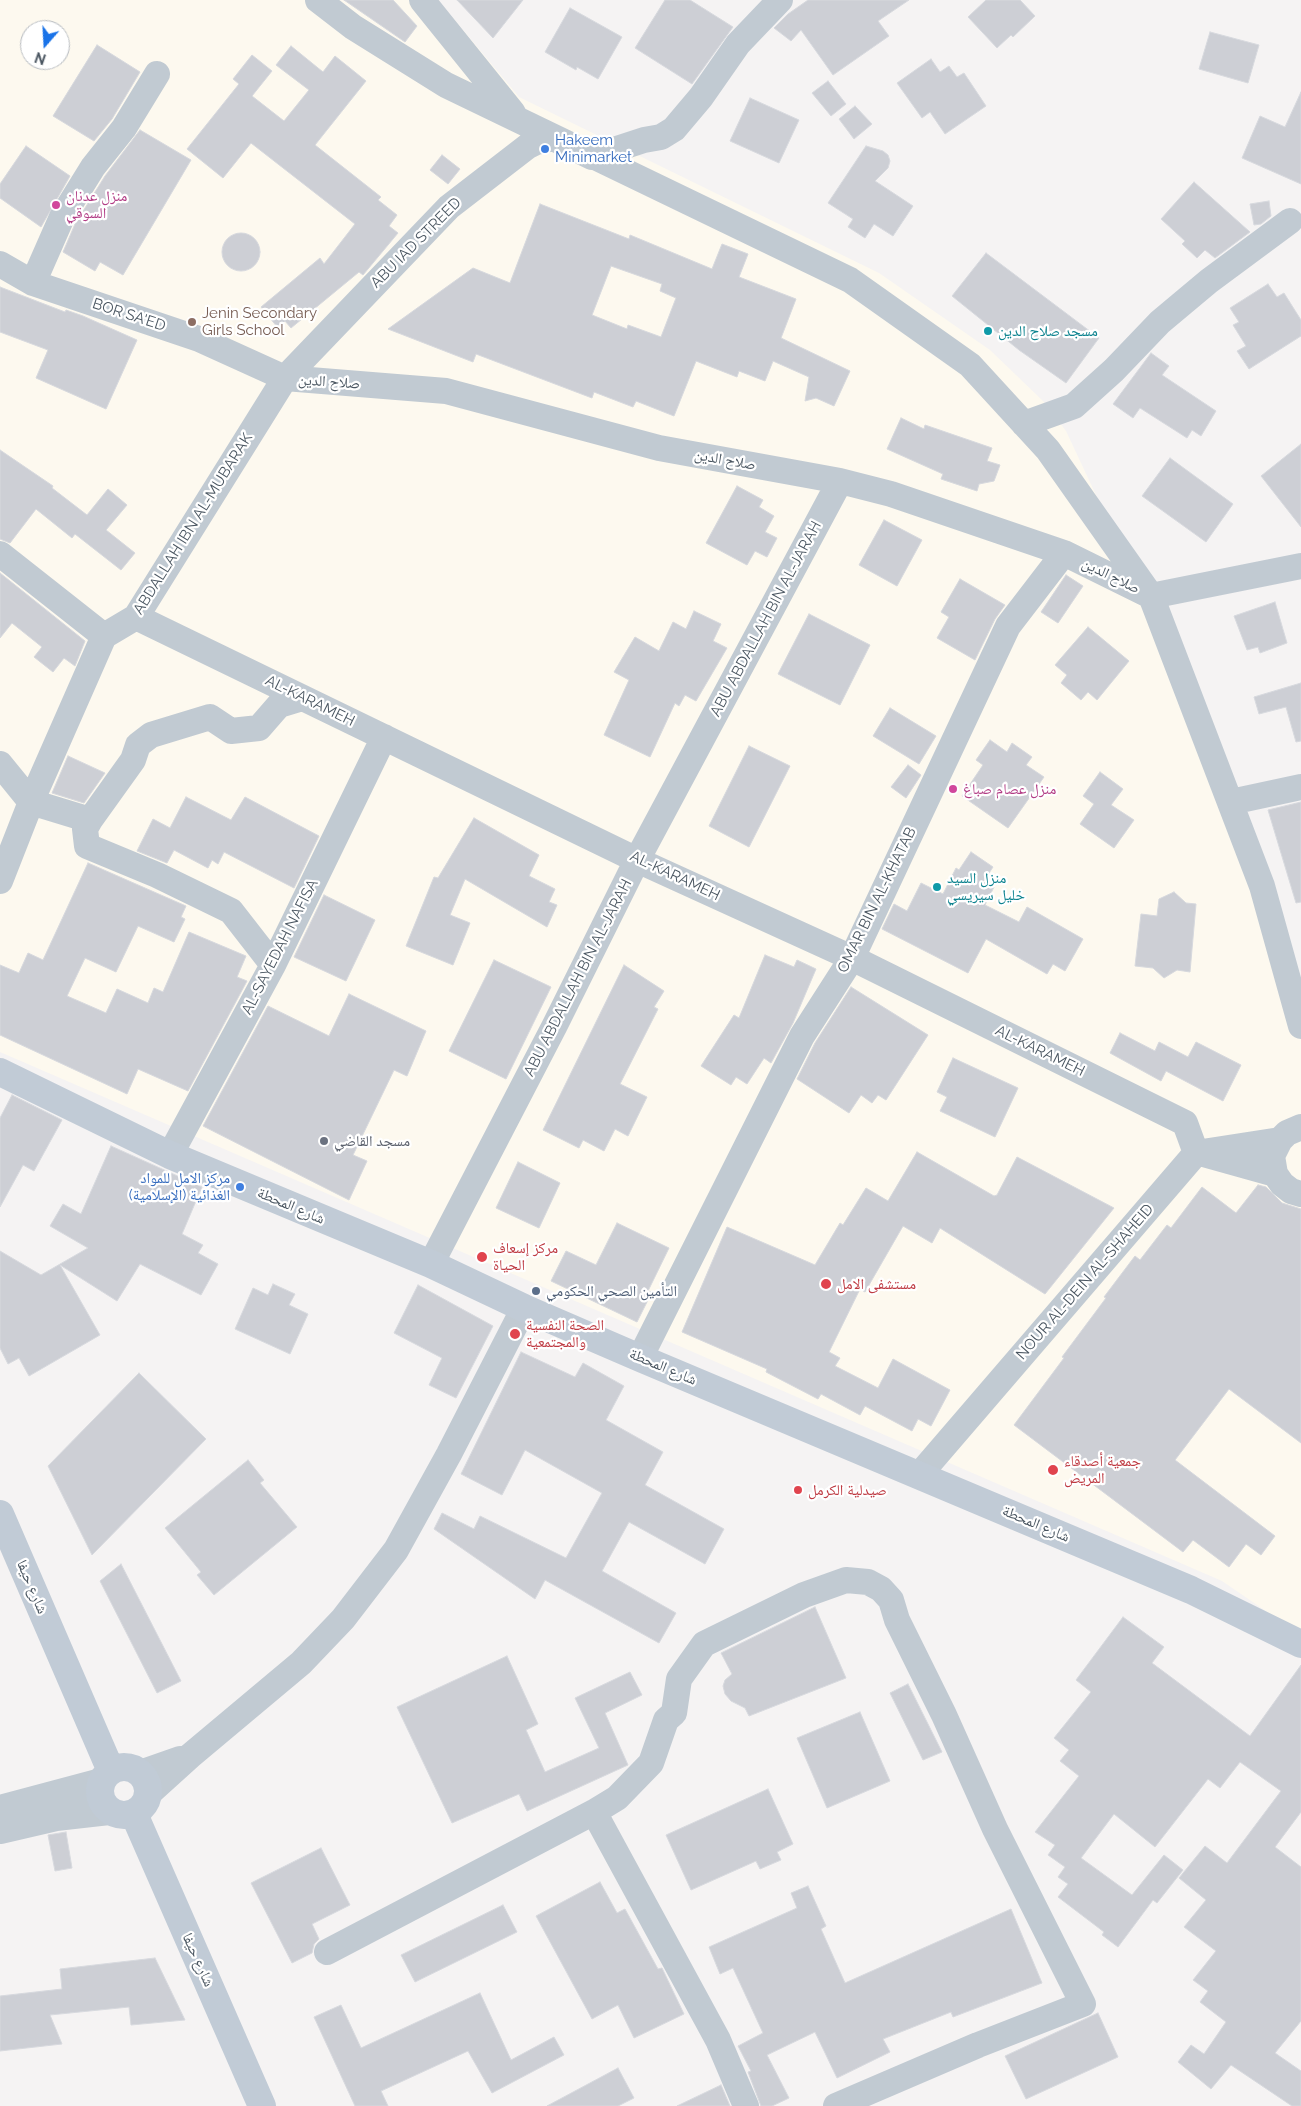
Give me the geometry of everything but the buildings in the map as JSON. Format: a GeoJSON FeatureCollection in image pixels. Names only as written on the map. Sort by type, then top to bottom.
{"type":"FeatureCollection","features":[{"type":"Feature","properties":{"kind":"main road","name":"شارع المحطة"},"geometry":{"type":"LineString","coordinates":[[0,1072],[170,1155],[431,1264],[524,1308],[640,1358],[920,1474],[1191,1590],[1301,1644]]}},
{"type":"Feature","properties":{"kind":"main road","name":"شارع حيفا"},"geometry":{"type":"LineString","coordinates":[[0,1514],[106,1776],[100,1798],[133,1798],[262,2106]]}},
{"type":"Feature","properties":{"kind":"main road"},"geometry":{"type":"LineString","coordinates":[[106,1776],[126,1767],[133,1798]]}},
{"type":"Feature","properties":{"kind":"street"},"geometry":{"type":"LineString","coordinates":[[318,0],[353,27],[446,85],[516,117],[592,157],[850,280],[970,366],[1048,450],[1151,596],[1262,886],[1301,1026]]}},
{"type":"Feature","properties":{"kind":"street"},"geometry":{"type":"LineString","coordinates":[[422,0],[516,117]]}},
{"type":"Feature","properties":{"kind":"street"},"geometry":{"type":"LineString","coordinates":[[592,157],[644,140],[660,137],[674,129],[701,98],[738,44],[780,0]]}},
{"type":"Feature","properties":{"kind":"street"},"geometry":{"type":"LineString","coordinates":[[33,283],[62,217],[93,167],[124,128],[157,74]]}},
{"type":"Feature","properties":{"kind":"street","name":"ABU IAD STREED"},"geometry":{"type":"LineString","coordinates":[[285,378],[449,207],[528,146],[553,138],[592,157]]}},
{"type":"Feature","properties":{"kind":"street"},"geometry":{"type":"LineString","coordinates":[[1024,424],[1074,406],[1114,370],[1160,322],[1209,282],[1290,221]]}},
{"type":"Feature","properties":{"kind":"street","name":"BOR SA'ED"},"geometry":{"type":"LineString","coordinates":[[0,264],[33,283],[199,338],[285,378]]}},
{"type":"Feature","properties":{"kind":"street","name":"صلاح الدين"},"geometry":{"type":"LineString","coordinates":[[285,378],[446,391],[659,448],[840,481],[891,494],[1064,553],[1151,596]]}},
{"type":"Feature","properties":{"kind":"street","name":"ABDALLAH IBN AL-MUBARAK"},"geometry":{"type":"LineString","coordinates":[[104,636],[136,616],[285,378]]}},
{"type":"Feature","properties":{"kind":"street","name":"ABU ABDALLAH BIN AL-JARAH"},"geometry":{"type":"LineString","coordinates":[[431,1264],[550,1034],[637,860],[840,481]]}},
{"type":"Feature","properties":{"kind":"street","name":"OMAR BIN AL-KHATAB"},"geometry":{"type":"LineString","coordinates":[[640,1358],[802,1036],[852,958],[1008,626],[1064,553]]}},
{"type":"Feature","properties":{"kind":"street"},"geometry":{"type":"LineString","coordinates":[[0,554],[104,636],[31,802],[0,881]]}},
{"type":"Feature","properties":{"kind":"street"},"geometry":{"type":"LineString","coordinates":[[1151,596],[1301,566]]}},
{"type":"Feature","properties":{"kind":"street","name":"AL-KARAMEH"},"geometry":{"type":"LineString","coordinates":[[136,616],[637,860],[852,958],[1185,1123],[1196,1153]]}},
{"type":"Feature","properties":{"kind":"street"},"geometry":{"type":"LineString","coordinates":[[272,965],[231,911],[157,875],[87,846],[85,829],[133,760],[138,745],[151,735],[210,717],[231,731],[259,728],[279,705],[302,698]]}},
{"type":"Feature","properties":{"kind":"street","name":"AL-SAYEDAH NAFISA"},"geometry":{"type":"LineString","coordinates":[[170,1155],[272,965],[384,737]]}},
{"type":"Feature","properties":{"kind":"street"},"geometry":{"type":"LineString","coordinates":[[0,764],[31,802],[90,820]]}},
{"type":"Feature","properties":{"kind":"street"},"geometry":{"type":"LineString","coordinates":[[1231,802],[1301,786]]}},
{"type":"Feature","properties":{"kind":"street"},"geometry":{"type":"LineString","coordinates":[[1196,1153],[1290,1134]]}},
{"type":"Feature","properties":{"kind":"street"},"geometry":{"type":"LineString","coordinates":[[1290,1134],[1272,1156],[1275,1174],[1282,1184],[1291,1191],[1301,1194]]}},
{"type":"Feature","properties":{"kind":"street"},"geometry":{"type":"LineString","coordinates":[[1196,1153],[1275,1174]]}},
{"type":"Feature","properties":{"kind":"street","name":"NOUR AL-DEIN AL-SHAHEID"},"geometry":{"type":"LineString","coordinates":[[920,1474],[1196,1153]]}},
{"type":"Feature","properties":{"kind":"street"},"geometry":{"type":"LineString","coordinates":[[0,1830],[133,1798],[190,1756],[301,1662],[343,1619],[396,1550],[449,1454],[524,1308]]}},
{"type":"Feature","properties":{"kind":"street"},"geometry":{"type":"LineString","coordinates":[[327,1952],[594,1812],[617,1798],[651,1763],[666,1720],[674,1713],[679,1679],[704,1644],[804,1594],[846,1580],[868,1582],[886,1594],[944,1715],[995,1829],[1083,2004],[978,2045],[836,2106]]}},
{"type":"Feature","properties":{"kind":"street"},"geometry":{"type":"LineString","coordinates":[[0,1809],[106,1776]]}},
{"type":"Feature","properties":{"kind":"street"},"geometry":{"type":"LineString","coordinates":[[594,1812],[718,2040],[746,2106]]}},
{"type":"Feature","properties":{"kind":"shaded area"},"geometry":{"type":"Polygon","coordinates":[[[0,0],[438,0],[519,97],[879,273],[990,350],[1043,401],[1066,431],[1126,559],[1301,1009],[1301,1635],[1222,1581],[0,1052],[0,0]]]}},
{"type":"Feature","properties":{"kind":"place","name":"Hakeem Minimarket"},"geometry":{"type":"Point","coordinates":[545,149]}},
{"type":"Feature","properties":{"kind":"place","name":"منزل عدنان السوقي"},"geometry":{"type":"Point","coordinates":[56,205]}},
{"type":"Feature","properties":{"kind":"place","name":"Jenin Secondary Girls School"},"geometry":{"type":"Point","coordinates":[192,322]}},
{"type":"Feature","properties":{"kind":"place","name":"مسجد صلاح الدين"},"geometry":{"type":"Point","coordinates":[988,331]}},
{"type":"Feature","properties":{"kind":"place","name":"منزل عصام صباغ"},"geometry":{"type":"Point","coordinates":[953,789]}},
{"type":"Feature","properties":{"kind":"place","name":"منزل السيد خليل سيريسي"},"geometry":{"type":"Point","coordinates":[937,887]}},
{"type":"Feature","properties":{"kind":"place","name":"مسجد القاضي"},"geometry":{"type":"Point","coordinates":[324,1141]}},
{"type":"Feature","properties":{"kind":"place","name":"مركز الامل للمواد الغذائية (الإسلامية)"},"geometry":{"type":"Point","coordinates":[240,1187]}},
{"type":"Feature","properties":{"kind":"place","name":"مركز إسعاف الحياة"},"geometry":{"type":"Point","coordinates":[482,1257]}},
{"type":"Feature","properties":{"kind":"place","name":"مستشفى الامل"},"geometry":{"type":"Point","coordinates":[826,1284]}},
{"type":"Feature","properties":{"kind":"place","name":"التأمين الصحي الحكومي"},"geometry":{"type":"Point","coordinates":[536,1291]}},
{"type":"Feature","properties":{"kind":"place","name":"الصحة النفسية والمجتمعية"},"geometry":{"type":"Point","coordinates":[515,1334]}},
{"type":"Feature","properties":{"kind":"place","name":"جمعية أصدقاء المريض"},"geometry":{"type":"Point","coordinates":[1053,1470]}},
{"type":"Feature","properties":{"kind":"place","name":"صيدلية الكرمل"},"geometry":{"type":"Point","coordinates":[798,1490]}}]}
